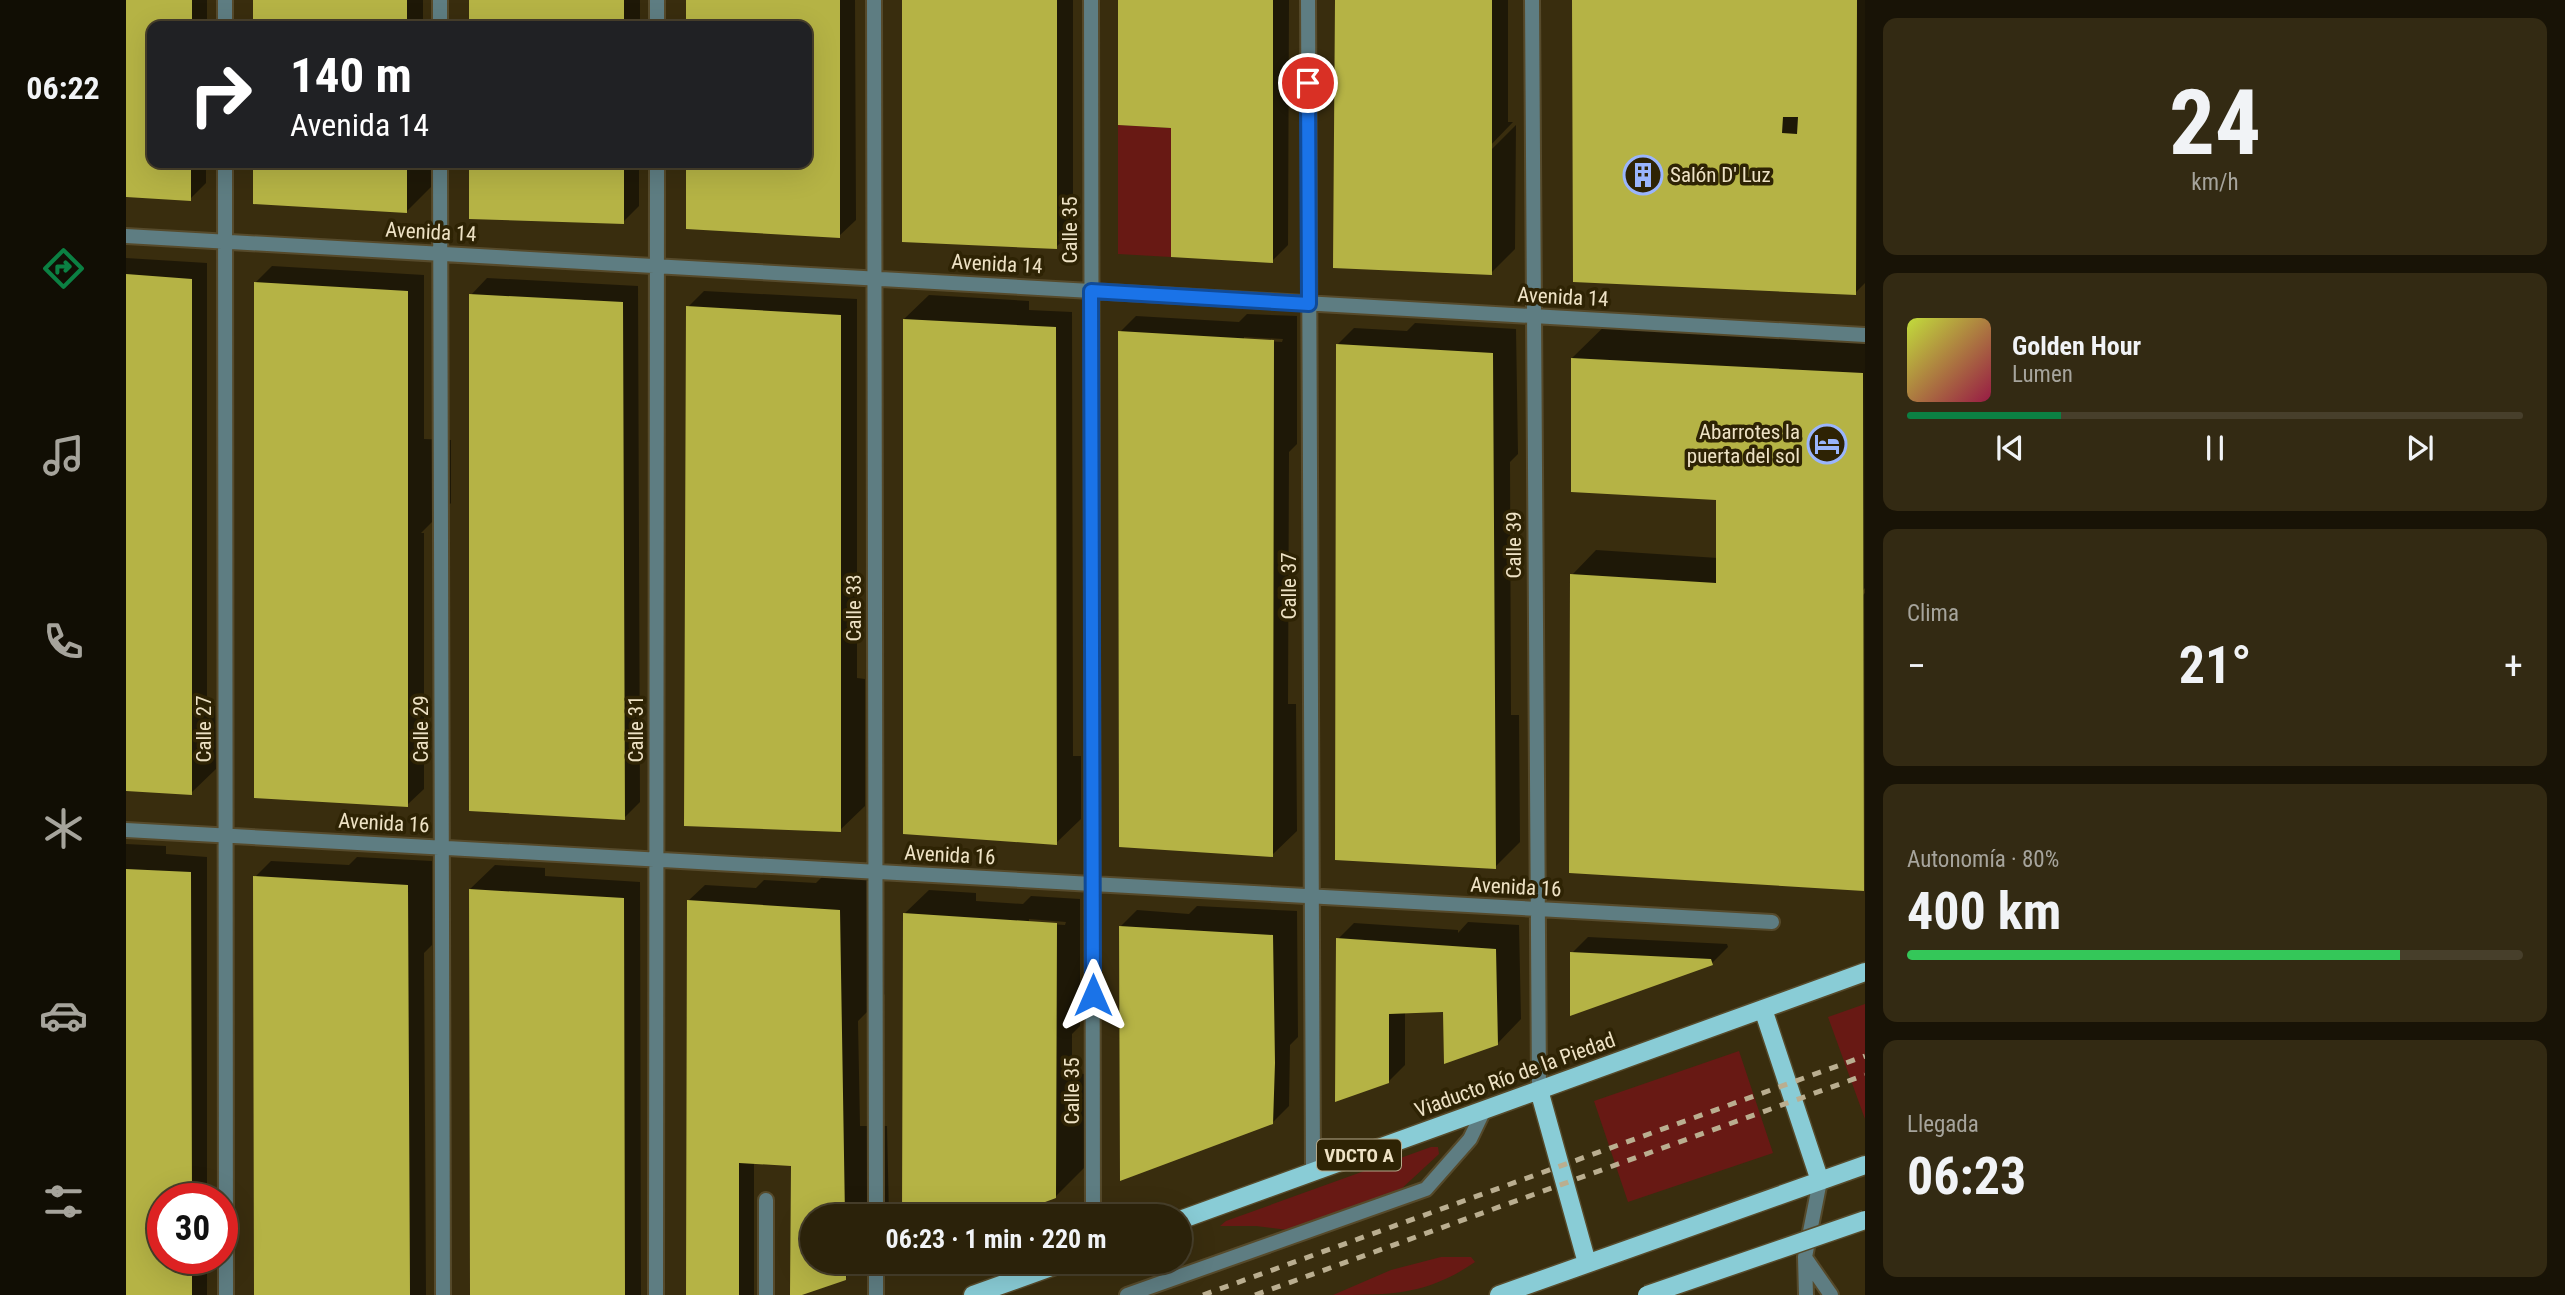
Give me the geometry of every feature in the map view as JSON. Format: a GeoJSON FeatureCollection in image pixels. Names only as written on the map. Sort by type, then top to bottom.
{"type":"FeatureCollection","features":[{"type":"Feature","properties":{"kind":"main road","name":"Viaducto Río de la Piedad"},"geometry":{"type":"LineString","coordinates":[[1192,1216],[1865,972]]}},
{"type":"Feature","properties":{"kind":"main road"},"geometry":{"type":"LineString","coordinates":[[1763,1009],[1820,1181]]}},
{"type":"Feature","properties":{"kind":"main road"},"geometry":{"type":"LineString","coordinates":[[1539,1090],[1587,1263]]}},
{"type":"Feature","properties":{"kind":"main road"},"geometry":{"type":"LineString","coordinates":[[1499,1295],[1865,1165]]}},
{"type":"Feature","properties":{"kind":"main road"},"geometry":{"type":"LineString","coordinates":[[1647,1295],[1865,1220]]}},
{"type":"Feature","properties":{"kind":"main road"},"geometry":{"type":"LineString","coordinates":[[973,1295],[1032,1274]]}},
{"type":"Feature","properties":{"kind":"street"},"geometry":{"type":"LineString","coordinates":[[225,0],[225,21]]}},
{"type":"Feature","properties":{"kind":"street"},"geometry":{"type":"LineString","coordinates":[[440,0],[440,21]]}},
{"type":"Feature","properties":{"kind":"street"},"geometry":{"type":"LineString","coordinates":[[657,0],[657,21]]}},
{"type":"Feature","properties":{"kind":"street","name":"Calle 33"},"geometry":{"type":"LineString","coordinates":[[874,0],[876,1204]]}},
{"type":"Feature","properties":{"kind":"street","name":"Calle 35"},"geometry":{"type":"LineString","coordinates":[[1091,0],[1093,1204]]}},
{"type":"Feature","properties":{"kind":"street","name":"Calle 37"},"geometry":{"type":"LineString","coordinates":[[1308,0],[1313,1172]]}},
{"type":"Feature","properties":{"kind":"street","name":"Calle 39"},"geometry":{"type":"LineString","coordinates":[[1531,0],[1539,1090]]}},
{"type":"Feature","properties":{"kind":"street","name":"Calle 27"},"geometry":{"type":"LineString","coordinates":[[225,168],[226,1295]]}},
{"type":"Feature","properties":{"kind":"street","name":"Calle 29"},"geometry":{"type":"LineString","coordinates":[[440,168],[443,1295]]}},
{"type":"Feature","properties":{"kind":"street","name":"Calle 31"},"geometry":{"type":"LineString","coordinates":[[656,1295],[657,168]]}},
{"type":"Feature","properties":{"kind":"street","name":"Avenida 14"},"geometry":{"type":"LineString","coordinates":[[126,236],[1865,335]]}},
{"type":"Feature","properties":{"kind":"street","name":"Avenida 16"},"geometry":{"type":"LineString","coordinates":[[126,830],[1772,922]]}},
{"type":"Feature","properties":{"kind":"street"},"geometry":{"type":"LineString","coordinates":[[1127,1295],[1426,1189],[1470,1139],[1484,1110]]}},
{"type":"Feature","properties":{"kind":"street"},"geometry":{"type":"LineString","coordinates":[[1806,1295],[1805,1257],[1820,1181]]}},
{"type":"Feature","properties":{"kind":"street"},"geometry":{"type":"LineString","coordinates":[[766,1200],[766,1295]]}},
{"type":"Feature","properties":{"kind":"street"},"geometry":{"type":"LineString","coordinates":[[1805,1257],[1832,1295]]}},
{"type":"Feature","properties":{"kind":"street"},"geometry":{"type":"LineString","coordinates":[[876,1274],[876,1295]]}},
{"type":"Feature","properties":{"kind":"shaded area"},"geometry":{"type":"Polygon","coordinates":[[[1118,125],[1171,128],[1171,257],[1118,254],[1118,125]]]}},
{"type":"Feature","properties":{"kind":"shaded area"},"geometry":{"type":"Polygon","coordinates":[[[1865,1004],[1865,1119],[1828,1017],[1865,1004]]]}},
{"type":"Feature","properties":{"kind":"shaded area"},"geometry":{"type":"Polygon","coordinates":[[[1739,1051],[1773,1153],[1628,1202],[1594,1101],[1739,1051]]]}},
{"type":"Feature","properties":{"kind":"shaded area"},"geometry":{"type":"Polygon","coordinates":[[[1431,1147],[1438,1147],[1439,1154],[1399,1191],[1296,1231],[1256,1226],[1220,1226],[1226,1221],[1431,1147]]]}},
{"type":"Feature","properties":{"kind":"shaded area"},"geometry":{"type":"Polygon","coordinates":[[[1441,1257],[1471,1257],[1475,1262],[1441,1281],[1408,1291],[1333,1295],[1391,1270],[1441,1257]]]}},
{"type":"Feature","properties":{"kind":"building"},"geometry":{"type":"Polygon","coordinates":[[[126,0],[192,0],[192,21],[147,21],[147,168],[191,168],[191,201],[126,197],[126,0]]]}},
{"type":"Feature","properties":{"kind":"building"},"geometry":{"type":"Polygon","coordinates":[[[253,0],[407,0],[407,21],[253,21],[253,0]]]}},
{"type":"Feature","properties":{"kind":"building"},"geometry":{"type":"Polygon","coordinates":[[[469,0],[624,0],[624,21],[469,21],[469,0]]]}},
{"type":"Feature","properties":{"kind":"building"},"geometry":{"type":"Polygon","coordinates":[[[686,0],[840,0],[840,238],[686,229],[686,168],[812,168],[812,21],[686,21],[686,0]]]}},
{"type":"Feature","properties":{"kind":"building"},"geometry":{"type":"Polygon","coordinates":[[[902,0],[1057,0],[1057,249],[902,242],[902,0]]]}},
{"type":"Feature","properties":{"kind":"building"},"geometry":{"type":"Polygon","coordinates":[[[1118,0],[1273,0],[1273,263],[1171,257],[1171,128],[1118,125],[1118,0]]]}},
{"type":"Feature","properties":{"kind":"building"},"geometry":{"type":"Polygon","coordinates":[[[1335,0],[1492,0],[1492,275],[1333,268],[1335,0]]]}},
{"type":"Feature","properties":{"kind":"building"},"geometry":{"type":"Polygon","coordinates":[[[1572,0],[1857,0],[1856,295],[1573,282],[1572,0]],[[1783,117],[1782,133],[1797,134],[1798,117],[1783,117]]]}},
{"type":"Feature","properties":{"kind":"building"},"geometry":{"type":"Polygon","coordinates":[[[253,168],[407,168],[407,213],[253,204],[253,168]]]}},
{"type":"Feature","properties":{"kind":"building"},"geometry":{"type":"Polygon","coordinates":[[[469,168],[624,168],[624,224],[469,219],[469,168]]]}},
{"type":"Feature","properties":{"kind":"building"},"geometry":{"type":"Polygon","coordinates":[[[126,274],[192,279],[192,795],[126,791],[126,274]]]}},
{"type":"Feature","properties":{"kind":"building"},"geometry":{"type":"Polygon","coordinates":[[[254,282],[408,291],[408,807],[254,798],[254,282]]]}},
{"type":"Feature","properties":{"kind":"building"},"geometry":{"type":"Polygon","coordinates":[[[469,294],[623,302],[625,820],[469,811],[469,294]]]}},
{"type":"Feature","properties":{"kind":"building"},"geometry":{"type":"Polygon","coordinates":[[[686,306],[841,315],[841,832],[684,826],[686,306]]]}},
{"type":"Feature","properties":{"kind":"building"},"geometry":{"type":"Polygon","coordinates":[[[903,319],[1056,327],[1057,845],[903,834],[903,319]]]}},
{"type":"Feature","properties":{"kind":"building"},"geometry":{"type":"Polygon","coordinates":[[[1118,331],[1274,340],[1273,857],[1119,847],[1118,331]]]}},
{"type":"Feature","properties":{"kind":"building"},"geometry":{"type":"Polygon","coordinates":[[[1336,344],[1493,353],[1496,869],[1335,860],[1336,344]]]}},
{"type":"Feature","properties":{"kind":"building"},"geometry":{"type":"Polygon","coordinates":[[[1571,358],[1863,373],[1864,891],[1569,873],[1570,574],[1716,583],[1716,500],[1571,492],[1571,358]]]}},
{"type":"Feature","properties":{"kind":"building"},"geometry":{"type":"Polygon","coordinates":[[[126,869],[191,872],[192,1183],[147,1183],[147,1274],[192,1274],[192,1295],[126,1295],[126,869]]]}},
{"type":"Feature","properties":{"kind":"building"},"geometry":{"type":"Polygon","coordinates":[[[253,876],[408,885],[410,1295],[254,1295],[253,876]]]}},
{"type":"Feature","properties":{"kind":"building"},"geometry":{"type":"Polygon","coordinates":[[[469,889],[624,898],[625,1295],[470,1295],[469,889]]]}},
{"type":"Feature","properties":{"kind":"building"},"geometry":{"type":"Polygon","coordinates":[[[687,900],[840,910],[845,1204],[800,1204],[800,1274],[846,1274],[846,1280],[802,1295],[790,1295],[791,1166],[739,1163],[739,1295],[686,1295],[687,900]]]}},
{"type":"Feature","properties":{"kind":"building"},"geometry":{"type":"Polygon","coordinates":[[[903,913],[1057,923],[1056,1198],[1040,1204],[902,1204],[903,913]]]}},
{"type":"Feature","properties":{"kind":"building"},"geometry":{"type":"Polygon","coordinates":[[[1119,926],[1273,935],[1275,1063],[1273,1124],[1120,1181],[1119,926]]]}},
{"type":"Feature","properties":{"kind":"building"},"geometry":{"type":"Polygon","coordinates":[[[1336,938],[1496,949],[1498,1045],[1444,1064],[1443,1012],[1389,1014],[1389,1083],[1335,1102],[1336,938]]]}},
{"type":"Feature","properties":{"kind":"building"},"geometry":{"type":"Polygon","coordinates":[[[1570,952],[1711,959],[1713,965],[1570,1016],[1570,952]]]}},
{"type":"Feature","properties":{"kind":"railway"},"geometry":{"type":"LineString","coordinates":[[1203,1295],[1865,1056]]}},
{"type":"Feature","properties":{"kind":"railway"},"geometry":{"type":"LineString","coordinates":[[1255,1295],[1865,1075]]}},
{"type":"Feature","properties":{"kind":"place","name":"Salón D' Luz"},"geometry":{"type":"Point","coordinates":[1643,175]}},
{"type":"Feature","properties":{"kind":"place","name":"Abarrotes la puerta del sol"},"geometry":{"type":"Point","coordinates":[1827,444]}},
{"type":"Feature","properties":{"kind":"route"},"geometry":{"type":"LineString","coordinates":[[1093,995],[1091,291],[1309,304],[1308,83]]}}]}
